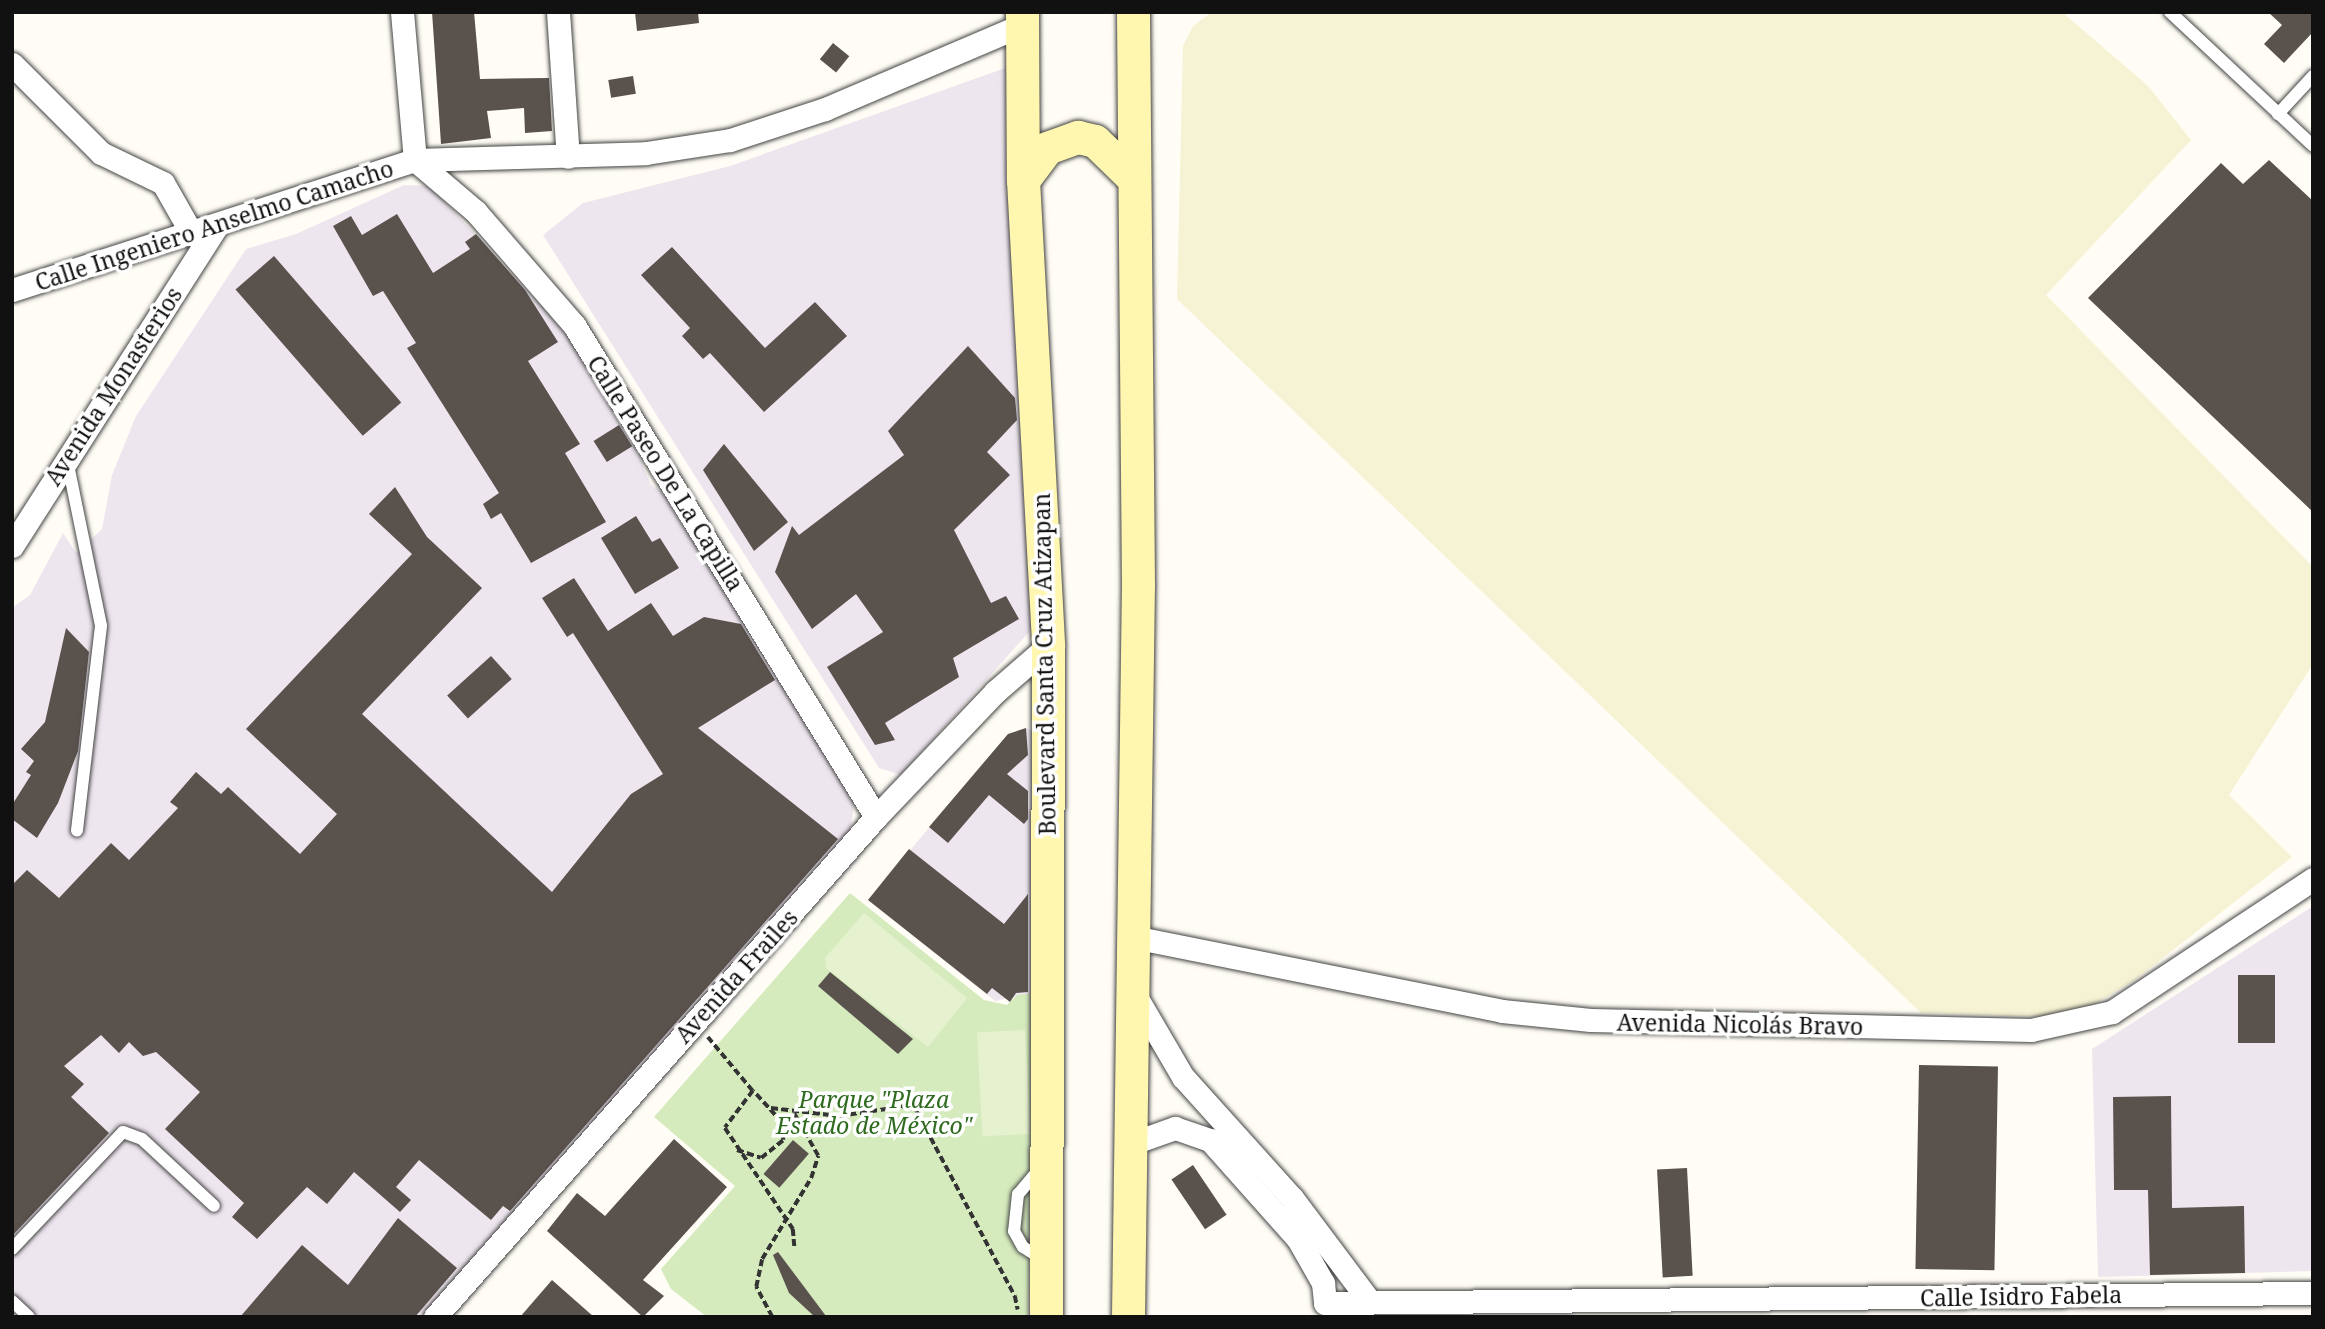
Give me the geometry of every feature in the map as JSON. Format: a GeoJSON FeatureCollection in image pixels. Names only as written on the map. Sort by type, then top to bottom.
{"type":"FeatureCollection","features":[{"type":"Feature","properties":{"kind":"main road"},"geometry":{"type":"LineString","coordinates":[[1128,1317],[1138,586],[1133,12]]}},
{"type":"Feature","properties":{"kind":"main road","name":"Boulevard Santa Cruz Atizapan"},"geometry":{"type":"LineString","coordinates":[[1022,19],[1023,180],[1048,646],[1046,1317]]}},
{"type":"Feature","properties":{"kind":"main road"},"geometry":{"type":"LineString","coordinates":[[1023,180],[1047,148],[1078,137],[1095,141],[1133,178]]}},
{"type":"Feature","properties":{"kind":"street"},"geometry":{"type":"LineString","coordinates":[[402,12],[415,160]]}},
{"type":"Feature","properties":{"kind":"street"},"geometry":{"type":"LineString","coordinates":[[558,12],[568,157]]}},
{"type":"Feature","properties":{"kind":"street","name":"Calle Ingeniero Anselmo Camacho"},"geometry":{"type":"LineString","coordinates":[[12,290],[415,160],[658,152],[730,140],[825,109],[1022,19]]}},
{"type":"Feature","properties":{"kind":"street"},"geometry":{"type":"LineString","coordinates":[[12,64],[101,153],[163,183],[192,234]]}},
{"type":"Feature","properties":{"kind":"street","name":"Calle Paseo De La Capilla"},"geometry":{"type":"LineString","coordinates":[[415,160],[476,212],[574,325],[877,817]]}},
{"type":"Feature","properties":{"kind":"street","name":"Avenida Monasterios"},"geometry":{"type":"LineString","coordinates":[[12,546],[66,456],[217,226]]}},
{"type":"Feature","properties":{"kind":"street","name":"Avenida Frailes"},"geometry":{"type":"LineString","coordinates":[[435,1317],[877,817],[995,692],[1048,646]]}},
{"type":"Feature","properties":{"kind":"street","name":"Avenida Nicolás Bravo"},"geometry":{"type":"LineString","coordinates":[[1133,937],[1502,1012],[1591,1020],[2031,1030],[2112,1012],[2313,879]]}},
{"type":"Feature","properties":{"kind":"street"},"geometry":{"type":"LineString","coordinates":[[1132,988],[1183,1077],[1292,1198],[1370,1302]]}},
{"type":"Feature","properties":{"kind":"street"},"geometry":{"type":"LineString","coordinates":[[1130,1144],[1175,1128],[1210,1140],[1298,1239],[1323,1283],[1322,1310]]}},
{"type":"Feature","properties":{"kind":"street","name":"Calle Isidro Fabela"},"geometry":{"type":"LineString","coordinates":[[1322,1310],[1370,1302],[2313,1293]]}},
{"type":"Feature","properties":{"kind":"lane"},"geometry":{"type":"LineString","coordinates":[[2171,12],[2313,146]]}},
{"type":"Feature","properties":{"kind":"lane"},"geometry":{"type":"LineString","coordinates":[[2278,114],[2313,76]]}},
{"type":"Feature","properties":{"kind":"lane"},"geometry":{"type":"LineString","coordinates":[[66,456],[101,626],[77,831]]}},
{"type":"Feature","properties":{"kind":"lane"},"geometry":{"type":"LineString","coordinates":[[12,1249],[123,1132],[142,1139],[215,1206]]}},
{"type":"Feature","properties":{"kind":"lane"},"geometry":{"type":"LineString","coordinates":[[12,1301],[29,1317]]}},
{"type":"Feature","properties":{"kind":"path"},"geometry":{"type":"LineString","coordinates":[[695,1022],[753,1091],[771,1108],[784,1133],[776,1150],[752,1158],[734,1148]]}},
{"type":"Feature","properties":{"kind":"path"},"geometry":{"type":"LineString","coordinates":[[753,1091],[725,1128],[734,1148],[787,1220],[795,1250]]}},
{"type":"Feature","properties":{"kind":"path"},"geometry":{"type":"LineString","coordinates":[[771,1108],[839,1116],[906,1106],[916,1110],[1015,1296],[1019,1317]]}},
{"type":"Feature","properties":{"kind":"path"},"geometry":{"type":"LineString","coordinates":[[772,1317],[756,1287],[757,1276],[818,1156],[792,1111]]}},
{"type":"Feature","properties":{"kind":"shaded area"},"geometry":{"type":"Polygon","coordinates":[[[1212,12],[2062,12],[2148,86],[2191,140],[2046,295],[2313,567],[2313,664],[2229,795],[2292,857],[2132,982],[2091,1006],[2045,1017],[1921,1013],[1177,299],[1183,46],[1193,26],[1212,12]]]}},
{"type":"Feature","properties":{"kind":"shaded area"},"geometry":{"type":"Polygon","coordinates":[[[1011,66],[1038,622],[901,775],[879,768],[543,235],[583,203],[730,166],[1011,66]]]}},
{"type":"Feature","properties":{"kind":"shaded area"},"geometry":{"type":"Polygon","coordinates":[[[404,185],[430,186],[566,332],[634,445],[651,485],[664,493],[855,797],[848,846],[427,1317],[12,1317],[12,608],[30,595],[63,533],[76,553],[102,529],[112,475],[136,416],[246,249],[296,234],[404,185]]]}},
{"type":"Feature","properties":{"kind":"shaded area"},"geometry":{"type":"Polygon","coordinates":[[[1026,728],[1034,732],[1043,991],[995,1001],[868,900],[1008,734],[1026,728]]]}},
{"type":"Feature","properties":{"kind":"shaded area"},"geometry":{"type":"Polygon","coordinates":[[[2313,906],[2313,1271],[2098,1277],[2092,1049],[2313,906]]]}},
{"type":"Feature","properties":{"kind":"green space","name":"Parque \"Plaza Estado de México\""},"geometry":{"type":"Polygon","coordinates":[[[850,893],[984,1000],[1007,1005],[1017,995],[1033,993],[1028,1317],[707,1317],[671,1289],[661,1269],[735,1186],[654,1117],[850,893]]]}},
{"type":"Feature","properties":{"kind":"green space"},"geometry":{"type":"Polygon","coordinates":[[[864,913],[967,998],[928,1047],[826,968],[825,958],[864,913]]]}},
{"type":"Feature","properties":{"kind":"green space"},"geometry":{"type":"Polygon","coordinates":[[[1025,1030],[1030,1134],[983,1136],[977,1033],[1025,1030]]]}},
{"type":"Feature","properties":{"kind":"building"},"geometry":{"type":"Polygon","coordinates":[[[432,12],[474,12],[480,79],[549,78],[552,131],[525,133],[524,108],[487,111],[491,138],[441,144],[432,12]]]}},
{"type":"Feature","properties":{"kind":"building"},"geometry":{"type":"Polygon","coordinates":[[[635,12],[698,12],[699,23],[637,31],[635,12]]]}},
{"type":"Feature","properties":{"kind":"building"},"geometry":{"type":"Polygon","coordinates":[[[2268,12],[2313,12],[2313,32],[2284,63],[2264,44],[2282,25],[2268,12]]]}},
{"type":"Feature","properties":{"kind":"building"},"geometry":{"type":"Polygon","coordinates":[[[833,43],[849,56],[836,73],[820,59],[833,43]]]}},
{"type":"Feature","properties":{"kind":"building"},"geometry":{"type":"Polygon","coordinates":[[[633,76],[636,94],[611,98],[608,80],[633,76]]]}},
{"type":"Feature","properties":{"kind":"building"},"geometry":{"type":"Polygon","coordinates":[[[2269,160],[2313,201],[2313,512],[2088,298],[2221,163],[2243,184],[2269,160]]]}},
{"type":"Feature","properties":{"kind":"building"},"geometry":{"type":"Polygon","coordinates":[[[397,214],[433,273],[470,249],[465,242],[476,234],[525,290],[558,342],[528,361],[580,444],[565,453],[606,522],[531,563],[501,513],[491,519],[483,504],[499,493],[407,348],[416,343],[383,291],[373,296],[333,226],[351,216],[362,235],[397,214]]]}},
{"type":"Feature","properties":{"kind":"building"},"geometry":{"type":"Polygon","coordinates":[[[672,247],[765,348],[815,302],[847,336],[764,412],[710,353],[703,359],[682,336],[690,328],[641,275],[672,247]]]}},
{"type":"Feature","properties":{"kind":"building"},"geometry":{"type":"Polygon","coordinates":[[[274,256],[401,402],[363,436],[236,289],[274,256]]]}},
{"type":"Feature","properties":{"kind":"building"},"geometry":{"type":"Polygon","coordinates":[[[968,346],[1015,398],[1017,420],[987,452],[1010,475],[954,530],[991,603],[1006,596],[1019,619],[953,658],[959,677],[885,723],[895,740],[875,745],[827,667],[883,632],[856,594],[812,629],[775,572],[792,526],[799,535],[904,455],[888,431],[968,346]]]}},
{"type":"Feature","properties":{"kind":"building"},"geometry":{"type":"Polygon","coordinates":[[[619,425],[632,446],[607,462],[594,441],[619,425]]]}},
{"type":"Feature","properties":{"kind":"building"},"geometry":{"type":"Polygon","coordinates":[[[724,444],[788,522],[754,551],[703,470],[724,444]]]}},
{"type":"Feature","properties":{"kind":"building"},"geometry":{"type":"Polygon","coordinates":[[[395,487],[427,537],[482,588],[362,714],[552,892],[631,794],[663,774],[573,633],[567,637],[542,598],[574,578],[608,631],[651,603],[673,636],[704,617],[741,624],[775,680],[698,728],[838,839],[510,1211],[503,1206],[491,1220],[419,1160],[396,1187],[411,1200],[400,1212],[354,1172],[327,1204],[307,1187],[257,1239],[232,1217],[244,1203],[165,1129],[200,1092],[156,1052],[143,1056],[129,1042],[119,1053],[101,1035],[64,1066],[84,1084],[71,1097],[109,1133],[12,1236],[12,885],[27,870],[59,898],[111,843],[129,860],[178,808],[170,802],[196,772],[221,794],[228,787],[300,854],[337,814],[246,729],[412,554],[369,514],[395,487]]]}},
{"type":"Feature","properties":{"kind":"building"},"geometry":{"type":"Polygon","coordinates":[[[636,516],[652,542],[660,538],[679,568],[635,594],[601,538],[636,516]]]}},
{"type":"Feature","properties":{"kind":"building"},"geometry":{"type":"Polygon","coordinates":[[[66,628],[89,652],[78,751],[58,803],[37,838],[12,819],[12,805],[31,775],[26,772],[34,761],[21,749],[45,722],[66,628]]]}},
{"type":"Feature","properties":{"kind":"building"},"geometry":{"type":"Polygon","coordinates":[[[491,656],[512,679],[468,719],[447,695],[491,656]]]}},
{"type":"Feature","properties":{"kind":"building"},"geometry":{"type":"Polygon","coordinates":[[[1026,728],[1028,755],[1007,774],[1028,791],[1028,819],[1024,824],[989,795],[948,843],[929,827],[1008,734],[1026,728]]]}},
{"type":"Feature","properties":{"kind":"building"},"geometry":{"type":"Polygon","coordinates":[[[909,849],[1004,924],[1028,894],[1028,992],[1016,993],[1010,1002],[992,988],[987,994],[868,900],[909,849]]]}},
{"type":"Feature","properties":{"kind":"building"},"geometry":{"type":"Polygon","coordinates":[[[830,972],[913,1039],[898,1054],[818,986],[830,972]]]}},
{"type":"Feature","properties":{"kind":"building"},"geometry":{"type":"Polygon","coordinates":[[[2238,975],[2275,975],[2275,1043],[2238,1043],[2238,975]]]}},
{"type":"Feature","properties":{"kind":"building"},"geometry":{"type":"Polygon","coordinates":[[[1919,1065],[1998,1066],[1994,1270],[1915,1269],[1919,1065]]]}},
{"type":"Feature","properties":{"kind":"building"},"geometry":{"type":"Polygon","coordinates":[[[2171,1096],[2172,1208],[2244,1206],[2245,1273],[2150,1275],[2148,1190],[2114,1190],[2113,1097],[2171,1096]]]}},
{"type":"Feature","properties":{"kind":"building"},"geometry":{"type":"Polygon","coordinates":[[[674,1139],[727,1187],[643,1280],[664,1296],[643,1317],[547,1231],[577,1193],[605,1216],[674,1139]]]}},
{"type":"Feature","properties":{"kind":"building"},"geometry":{"type":"Polygon","coordinates":[[[793,1140],[809,1154],[779,1188],[763,1174],[793,1140]]]}},
{"type":"Feature","properties":{"kind":"building"},"geometry":{"type":"Polygon","coordinates":[[[1193,1165],[1227,1215],[1205,1229],[1171,1180],[1193,1165]]]}},
{"type":"Feature","properties":{"kind":"building"},"geometry":{"type":"Polygon","coordinates":[[[1687,1168],[1693,1276],[1663,1277],[1657,1170],[1687,1168]]]}},
{"type":"Feature","properties":{"kind":"building"},"geometry":{"type":"Polygon","coordinates":[[[398,1218],[457,1268],[415,1317],[240,1317],[302,1245],[348,1285],[398,1218]]]}},
{"type":"Feature","properties":{"kind":"building"},"geometry":{"type":"Polygon","coordinates":[[[778,1252],[825,1317],[815,1317],[789,1293],[773,1255],[778,1252]]]}},
{"type":"Feature","properties":{"kind":"building"},"geometry":{"type":"Polygon","coordinates":[[[552,1280],[594,1317],[520,1317],[552,1280]]]}}]}
